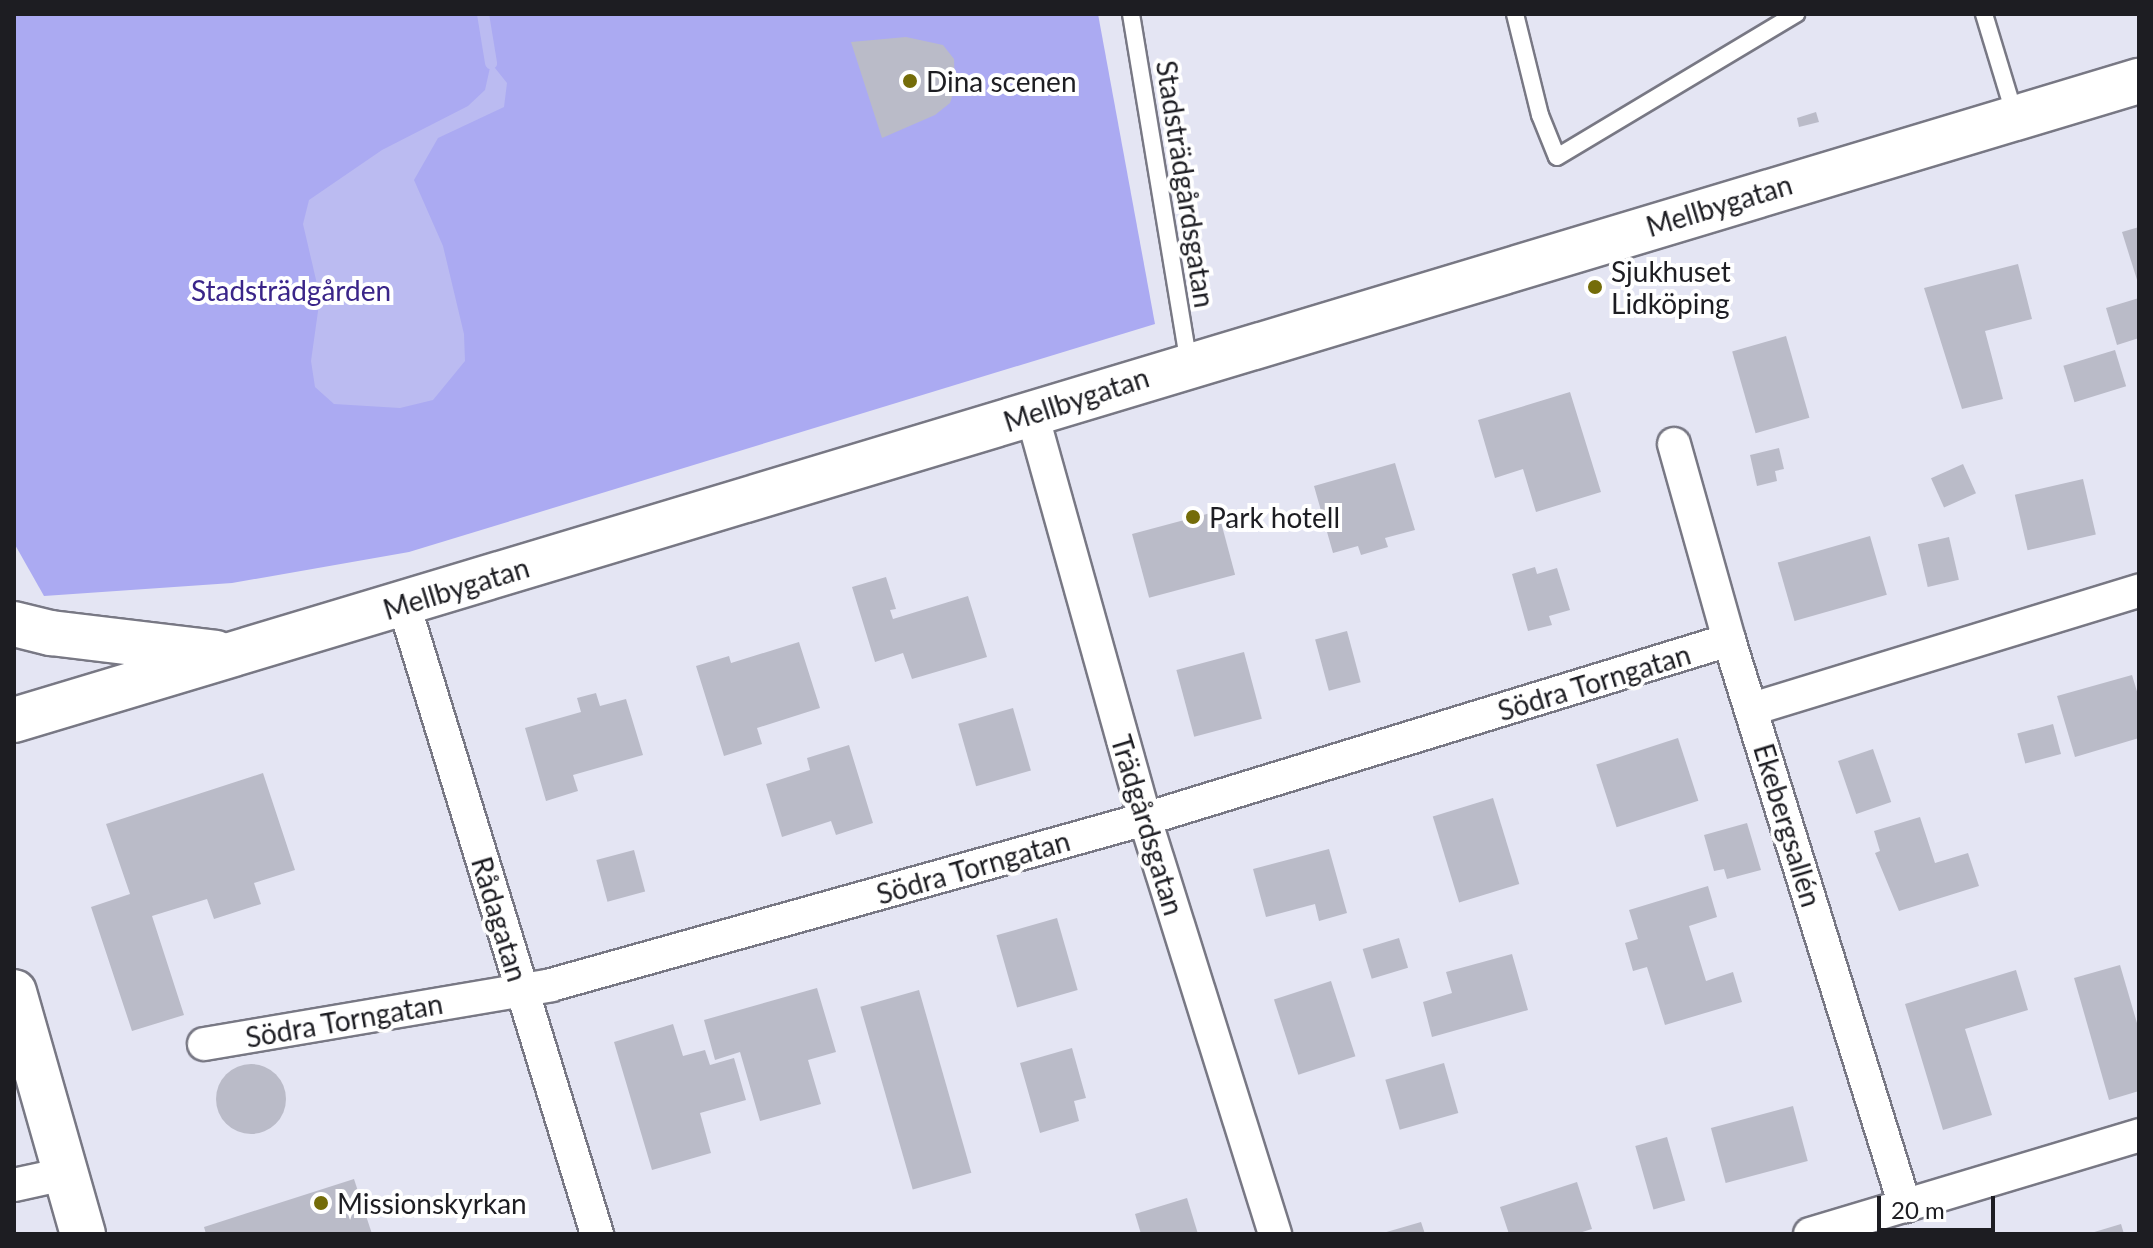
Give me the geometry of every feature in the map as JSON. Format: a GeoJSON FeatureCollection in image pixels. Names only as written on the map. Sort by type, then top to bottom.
{"type":"FeatureCollection","features":[{"type":"Feature","properties":{"kind":"main road","name":"Mellbygatan"},"geometry":{"type":"LineString","coordinates":[[14,720],[404,605],[1032,414],[1189,363],[2139,81]]}},
{"type":"Feature","properties":{"kind":"main road"},"geometry":{"type":"LineString","coordinates":[[14,624],[51,633],[234,655]]}},
{"type":"Feature","properties":{"kind":"main road"},"geometry":{"type":"LineString","coordinates":[[14,992],[83,1234]]}},
{"type":"Feature","properties":{"kind":"street","name":"Trädgårdsgatan"},"geometry":{"type":"LineString","coordinates":[[1032,414],[1145,819],[1275,1234]]}},
{"type":"Feature","properties":{"kind":"street","name":"Ekebergsallén"},"geometry":{"type":"LineString","coordinates":[[1674,444],[1729,640],[1905,1206]]}},
{"type":"Feature","properties":{"kind":"street"},"geometry":{"type":"LineString","coordinates":[[1752,709],[2139,591]]}},
{"type":"Feature","properties":{"kind":"street","name":"Rådagatan"},"geometry":{"type":"LineString","coordinates":[[404,605],[597,1234]]}},
{"type":"Feature","properties":{"kind":"street","name":"Södra Torngatan"},"geometry":{"type":"LineString","coordinates":[[204,1044],[522,990],[1145,819],[1729,640]]}},
{"type":"Feature","properties":{"kind":"street"},"geometry":{"type":"LineString","coordinates":[[1810,1234],[2139,1135]]}},
{"type":"Feature","properties":{"kind":"street"},"geometry":{"type":"LineString","coordinates":[[14,1185],[64,1174]]}},
{"type":"Feature","properties":{"kind":"lane","name":"Stadsträdgårdsgatan"},"geometry":{"type":"LineString","coordinates":[[1131,14],[1189,363]]}},
{"type":"Feature","properties":{"kind":"lane"},"geometry":{"type":"LineString","coordinates":[[1515,14],[1540,115],[1557,157],[1796,14]]}},
{"type":"Feature","properties":{"kind":"lane"},"geometry":{"type":"LineString","coordinates":[[1984,14],[2015,116]]}},
{"type":"Feature","properties":{"kind":"green space","name":"Stadsträdgården"},"geometry":{"type":"Polygon","coordinates":[[[14,14],[1098,14],[1155,324],[409,552],[232,583],[44,596],[14,543],[14,14]]]}},
{"type":"Feature","properties":{"kind":"shaded area"},"geometry":{"type":"Polygon","coordinates":[[[491,63],[507,83],[504,107],[438,138],[414,180],[443,246],[464,334],[465,361],[433,400],[400,408],[334,404],[315,387],[311,361],[320,297],[303,224],[309,200],[382,150],[468,106],[485,90],[491,63]]]}},
{"type":"Feature","properties":{"kind":"building","name":"Dina scenen"},"geometry":{"type":"Polygon","coordinates":[[[906,37],[943,45],[954,59],[955,88],[950,103],[935,115],[882,138],[851,42],[906,37]]]}},
{"type":"Feature","properties":{"kind":"building"},"geometry":{"type":"Polygon","coordinates":[[[1816,112],[1819,122],[1799,127],[1797,118],[1816,112]]]}},
{"type":"Feature","properties":{"kind":"building"},"geometry":{"type":"Polygon","coordinates":[[[2139,227],[2139,283],[2138,283],[2122,232],[2139,227]]]}},
{"type":"Feature","properties":{"kind":"building"},"geometry":{"type":"Polygon","coordinates":[[[2018,264],[2032,319],[1985,331],[2003,399],[1962,409],[1924,288],[2018,264]]]}},
{"type":"Feature","properties":{"kind":"building"},"geometry":{"type":"Polygon","coordinates":[[[2139,298],[2139,338],[2117,345],[2106,308],[2139,298]]]}},
{"type":"Feature","properties":{"kind":"building"},"geometry":{"type":"Polygon","coordinates":[[[1786,336],[1809,418],[1756,433],[1732,351],[1786,336]]]}},
{"type":"Feature","properties":{"kind":"building"},"geometry":{"type":"Polygon","coordinates":[[[2115,350],[2126,386],[2074,402],[2063,366],[2115,350]]]}},
{"type":"Feature","properties":{"kind":"building"},"geometry":{"type":"Polygon","coordinates":[[[1570,392],[1601,492],[1536,512],[1523,469],[1495,478],[1478,420],[1570,392]]]}},
{"type":"Feature","properties":{"kind":"building"},"geometry":{"type":"Polygon","coordinates":[[[1779,448],[1784,469],[1775,471],[1777,481],[1757,486],[1750,455],[1779,448]]]}},
{"type":"Feature","properties":{"kind":"building"},"geometry":{"type":"Polygon","coordinates":[[[1395,463],[1415,530],[1385,538],[1388,547],[1361,555],[1358,546],[1333,553],[1314,486],[1395,463]]]}},
{"type":"Feature","properties":{"kind":"building"},"geometry":{"type":"Polygon","coordinates":[[[1963,464],[1976,493],[1944,507],[1931,478],[1963,464]]]}},
{"type":"Feature","properties":{"kind":"building"},"geometry":{"type":"Polygon","coordinates":[[[2083,479],[2096,535],[2028,550],[2015,495],[2083,479]]]}},
{"type":"Feature","properties":{"kind":"building"},"geometry":{"type":"Polygon","coordinates":[[[1218,511],[1235,575],[1149,598],[1132,534],[1218,511]]]}},
{"type":"Feature","properties":{"kind":"building"},"geometry":{"type":"Polygon","coordinates":[[[1870,536],[1887,595],[1795,621],[1778,562],[1870,536]]]}},
{"type":"Feature","properties":{"kind":"building"},"geometry":{"type":"Polygon","coordinates":[[[1949,537],[1959,580],[1928,587],[1918,544],[1949,537]]]}},
{"type":"Feature","properties":{"kind":"building"},"geometry":{"type":"Polygon","coordinates":[[[1535,567],[1537,574],[1557,568],[1570,610],[1549,616],[1552,625],[1528,631],[1512,574],[1535,567]]]}},
{"type":"Feature","properties":{"kind":"building"},"geometry":{"type":"Polygon","coordinates":[[[886,577],[896,609],[890,610],[893,619],[968,596],[987,657],[912,679],[903,653],[875,662],[852,587],[886,577]]]}},
{"type":"Feature","properties":{"kind":"building"},"geometry":{"type":"Polygon","coordinates":[[[1347,631],[1361,682],[1329,691],[1315,640],[1347,631]]]}},
{"type":"Feature","properties":{"kind":"building"},"geometry":{"type":"Polygon","coordinates":[[[799,642],[820,708],[757,728],[762,744],[724,756],[696,666],[729,656],[731,663],[799,642]]]}},
{"type":"Feature","properties":{"kind":"building"},"geometry":{"type":"Polygon","coordinates":[[[1244,652],[1262,719],[1194,737],[1176,670],[1244,652]]]}},
{"type":"Feature","properties":{"kind":"building"},"geometry":{"type":"Polygon","coordinates":[[[2132,675],[2139,698],[2139,738],[2075,757],[2057,696],[2132,675]]]}},
{"type":"Feature","properties":{"kind":"building"},"geometry":{"type":"Polygon","coordinates":[[[596,693],[600,706],[626,699],[643,755],[573,775],[578,791],[546,801],[525,728],[581,712],[577,698],[596,693]]]}},
{"type":"Feature","properties":{"kind":"building"},"geometry":{"type":"Polygon","coordinates":[[[1013,708],[1031,770],[976,786],[958,724],[1013,708]]]}},
{"type":"Feature","properties":{"kind":"building"},"geometry":{"type":"Polygon","coordinates":[[[2053,724],[2061,754],[2025,764],[2017,734],[2053,724]]]}},
{"type":"Feature","properties":{"kind":"building"},"geometry":{"type":"Polygon","coordinates":[[[1678,738],[1698,801],[1617,827],[1596,765],[1678,738]]]}},
{"type":"Feature","properties":{"kind":"building"},"geometry":{"type":"Polygon","coordinates":[[[849,745],[873,823],[836,835],[831,821],[782,837],[766,784],[810,770],[807,758],[849,745]]]}},
{"type":"Feature","properties":{"kind":"building"},"geometry":{"type":"Polygon","coordinates":[[[1873,749],[1891,802],[1856,814],[1838,761],[1873,749]]]}},
{"type":"Feature","properties":{"kind":"building"},"geometry":{"type":"Polygon","coordinates":[[[263,773],[295,870],[254,883],[261,904],[214,919],[207,899],[152,916],[184,1015],[132,1031],[91,907],[130,894],[106,824],[263,773]]]}},
{"type":"Feature","properties":{"kind":"building"},"geometry":{"type":"Polygon","coordinates":[[[1493,798],[1519,884],[1459,902],[1433,816],[1493,798]]]}},
{"type":"Feature","properties":{"kind":"building"},"geometry":{"type":"Polygon","coordinates":[[[1920,817],[1935,863],[1968,853],[1979,886],[1899,911],[1875,853],[1880,851],[1874,831],[1920,817]]]}},
{"type":"Feature","properties":{"kind":"building"},"geometry":{"type":"Polygon","coordinates":[[[1747,823],[1761,870],[1727,879],[1724,869],[1714,871],[1704,835],[1747,823]]]}},
{"type":"Feature","properties":{"kind":"building"},"geometry":{"type":"Polygon","coordinates":[[[1329,849],[1347,913],[1319,921],[1315,904],[1266,917],[1253,869],[1329,849]]]}},
{"type":"Feature","properties":{"kind":"building"},"geometry":{"type":"Polygon","coordinates":[[[634,850],[645,892],[607,902],[596,860],[634,850]]]}},
{"type":"Feature","properties":{"kind":"building"},"geometry":{"type":"Polygon","coordinates":[[[1708,886],[1717,917],[1689,926],[1706,981],[1733,972],[1742,1002],[1665,1025],[1647,967],[1633,971],[1625,943],[1638,939],[1629,910],[1708,886]]]}},
{"type":"Feature","properties":{"kind":"building"},"geometry":{"type":"Polygon","coordinates":[[[1057,918],[1078,990],[1017,1007],[996,935],[1057,918]]]}},
{"type":"Feature","properties":{"kind":"building"},"geometry":{"type":"Polygon","coordinates":[[[1399,938],[1408,968],[1372,979],[1363,949],[1399,938]]]}},
{"type":"Feature","properties":{"kind":"building"},"geometry":{"type":"Polygon","coordinates":[[[1512,954],[1528,1010],[1432,1037],[1423,1002],[1452,993],[1446,972],[1512,954]]]}},
{"type":"Feature","properties":{"kind":"building"},"geometry":{"type":"Polygon","coordinates":[[[2120,965],[2139,1030],[2139,1091],[2109,1100],[2074,978],[2120,965]]]}},
{"type":"Feature","properties":{"kind":"building"},"geometry":{"type":"Polygon","coordinates":[[[2016,970],[2028,1010],[1965,1029],[1992,1115],[1943,1130],[1905,1004],[2016,970]]]}},
{"type":"Feature","properties":{"kind":"building"},"geometry":{"type":"Polygon","coordinates":[[[1331,981],[1355,1056],[1298,1075],[1274,1000],[1331,981]]]}},
{"type":"Feature","properties":{"kind":"building"},"geometry":{"type":"Polygon","coordinates":[[[817,988],[836,1052],[808,1060],[821,1104],[760,1121],[740,1052],[715,1060],[704,1020],[817,988]]]}},
{"type":"Feature","properties":{"kind":"building"},"geometry":{"type":"Polygon","coordinates":[[[919,990],[971,1173],[913,1189],[860,1007],[919,990]]]}},
{"type":"Feature","properties":{"kind":"building"},"geometry":{"type":"Polygon","coordinates":[[[673,1024],[683,1056],[705,1050],[710,1065],[734,1058],[746,1100],[700,1113],[711,1153],[652,1170],[614,1042],[673,1024]]]}},
{"type":"Feature","properties":{"kind":"building"},"geometry":{"type":"Polygon","coordinates":[[[1072,1048],[1086,1098],[1074,1101],[1079,1121],[1040,1133],[1020,1063],[1072,1048]]]}},
{"type":"Feature","properties":{"kind":"building"},"geometry":{"type":"Polygon","coordinates":[[[1444,1063],[1458,1113],[1400,1130],[1385,1080],[1444,1063]]]}},
{"type":"Feature","properties":{"kind":"building"},"geometry":{"type":"Polygon","coordinates":[[[258,1064],[280,1079],[286,1099],[284,1113],[276,1124],[265,1132],[244,1134],[226,1124],[218,1113],[216,1092],[226,1074],[237,1066],[258,1064]]]}},
{"type":"Feature","properties":{"kind":"building"},"geometry":{"type":"Polygon","coordinates":[[[1793,1106],[1808,1161],[1726,1183],[1711,1128],[1793,1106]]]}},
{"type":"Feature","properties":{"kind":"building"},"geometry":{"type":"Polygon","coordinates":[[[1667,1137],[1685,1200],[1653,1210],[1635,1146],[1667,1137]]]}},
{"type":"Feature","properties":{"kind":"building","name":"Missionskyrkan"},"geometry":{"type":"Polygon","coordinates":[[[354,1179],[372,1234],[206,1234],[204,1227],[354,1179]]]}},
{"type":"Feature","properties":{"kind":"building"},"geometry":{"type":"Polygon","coordinates":[[[1577,1182],[1592,1229],[1576,1234],[1509,1234],[1500,1207],[1577,1182]]]}},
{"type":"Feature","properties":{"kind":"building"},"geometry":{"type":"Polygon","coordinates":[[[1187,1198],[1198,1234],[1141,1234],[1135,1214],[1187,1198]]]}},
{"type":"Feature","properties":{"kind":"building"},"geometry":{"type":"Polygon","coordinates":[[[1421,1222],[1425,1234],[1383,1234],[1383,1233],[1421,1222]]]}},
{"type":"Feature","properties":{"kind":"building"},"geometry":{"type":"Polygon","coordinates":[[[2121,1224],[2124,1234],[2091,1234],[2091,1233],[2121,1224]]]}},
{"type":"Feature","properties":{"kind":"waterway"},"geometry":{"type":"LineString","coordinates":[[483,14],[491,63]]}},
{"type":"Feature","properties":{"kind":"place","name":"Dina scenen"},"geometry":{"type":"Point","coordinates":[910,81]}},
{"type":"Feature","properties":{"kind":"place","name":"Sjukhuset Lidköping"},"geometry":{"type":"Point","coordinates":[1595,287]}},
{"type":"Feature","properties":{"kind":"place","name":"Park hotell"},"geometry":{"type":"Point","coordinates":[1193,517]}},
{"type":"Feature","properties":{"kind":"place","name":"Missionskyrkan"},"geometry":{"type":"Point","coordinates":[321,1203]}}]}
